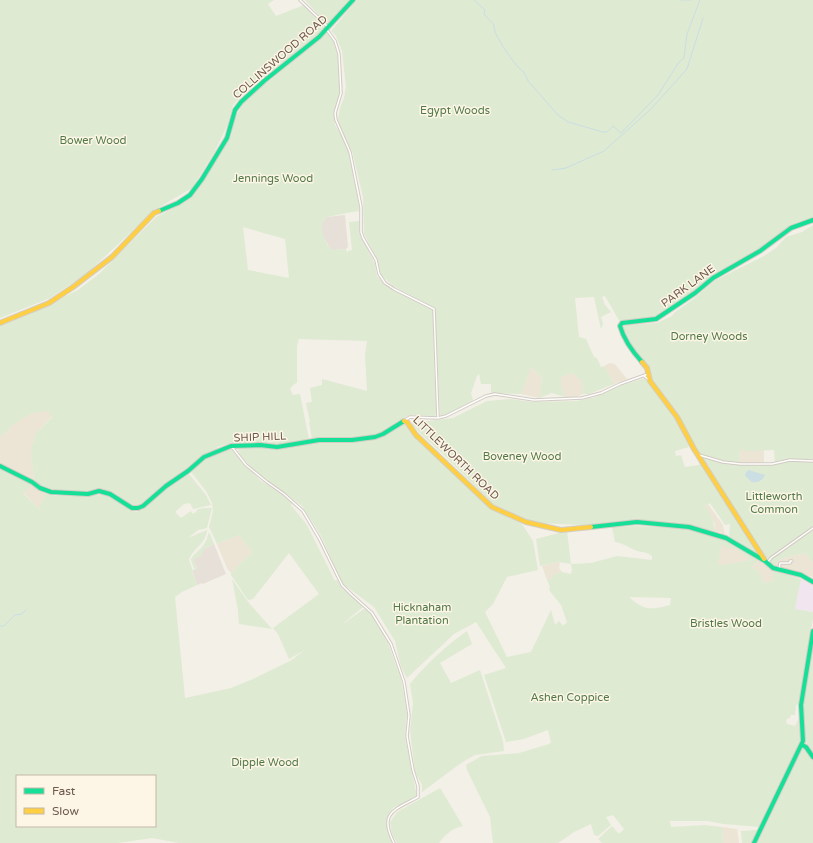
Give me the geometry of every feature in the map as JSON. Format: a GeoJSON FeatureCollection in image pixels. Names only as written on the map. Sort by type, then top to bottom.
{"type":"FeatureCollection","features":[{"type":"Feature","properties":{"kind":"street"},"geometry":{"type":"LineString","coordinates":[[300,0],[328,29],[340,54],[341,93],[335,113],[336,120],[350,152],[361,207],[361,232],[363,238],[376,260],[379,274],[385,283],[434,309],[438,418]]}},
{"type":"Feature","properties":{"kind":"street","name":"COLLINSWOOD ROAD"},"geometry":{"type":"LineString","coordinates":[[0,323],[49,303],[73,288],[112,257],[154,213],[184,200],[194,190],[227,138],[235,110],[241,102],[264,81],[328,29],[353,0]]}},
{"type":"Feature","properties":{"kind":"street","name":"PARK LANE"},"geometry":{"type":"LineString","coordinates":[[648,374],[647,368],[631,349],[623,336],[620,329],[620,324],[656,319],[695,293],[713,278],[760,251],[791,228],[813,220]]}},
{"type":"Feature","properties":{"kind":"street"},"geometry":{"type":"LineString","coordinates":[[404,421],[410,417],[438,418],[452,414],[486,396],[495,394],[534,400],[582,398],[600,393],[648,374],[650,381]]}},
{"type":"Feature","properties":{"kind":"street"},"geometry":{"type":"LineString","coordinates":[[643,376],[650,381],[677,417],[694,449],[766,562],[813,528]]}},
{"type":"Feature","properties":{"kind":"street","name":"SHIP HILL"},"geometry":{"type":"LineString","coordinates":[[0,466],[32,482],[40,488],[51,492],[88,494],[99,491],[110,494],[132,508],[138,508],[143,506],[204,457],[231,446],[260,445],[277,447],[319,440],[352,440],[375,437],[383,434],[404,421]]}},
{"type":"Feature","properties":{"kind":"street","name":"LITTLEWORTH ROAD"},"geometry":{"type":"LineString","coordinates":[[404,421],[407,422],[416,435],[492,507],[526,522],[561,530],[637,522],[679,526],[726,538],[766,562],[772,568],[801,575],[813,582]]}},
{"type":"Feature","properties":{"kind":"street"},"geometry":{"type":"LineString","coordinates":[[231,446],[246,465],[284,494],[303,511],[319,538],[342,585],[372,613],[390,644],[404,682],[409,715],[407,736],[413,770],[418,786],[418,797],[391,812],[387,821],[394,843]]}},
{"type":"Feature","properties":{"kind":"street"},"geometry":{"type":"LineString","coordinates":[[698,455],[723,462],[741,464],[772,464],[790,460],[813,461]]}},
{"type":"Feature","properties":{"kind":"street"},"geometry":{"type":"LineString","coordinates":[[779,570],[780,563],[790,563],[790,561],[792,561]]}},
{"type":"Feature","properties":{"kind":"street"},"geometry":{"type":"LineString","coordinates":[[754,843],[803,741],[801,705],[813,630]]}},
{"type":"Feature","properties":{"kind":"street"},"geometry":{"type":"LineString","coordinates":[[802,744],[813,757]]}},
{"type":"Feature","properties":{"kind":"shaded area"},"geometry":{"type":"Polygon","coordinates":[[[345,215],[348,247],[346,249],[333,250],[330,248],[322,235],[322,223],[327,217],[345,215]]]}},
{"type":"Feature","properties":{"kind":"shaded area"},"geometry":{"type":"Polygon","coordinates":[[[610,363],[615,364],[627,379],[614,384],[604,366],[610,363]]]}},
{"type":"Feature","properties":{"kind":"shaded area"},"geometry":{"type":"Polygon","coordinates":[[[529,365],[542,378],[539,398],[521,394],[529,374],[529,365]]]}},
{"type":"Feature","properties":{"kind":"shaded area"},"geometry":{"type":"Polygon","coordinates":[[[572,373],[581,380],[583,394],[574,398],[565,397],[561,386],[561,377],[572,373]]]}},
{"type":"Feature","properties":{"kind":"shaded area"},"geometry":{"type":"Polygon","coordinates":[[[40,411],[48,411],[52,416],[35,434],[31,456],[34,479],[0,463],[0,437],[9,430],[10,427],[24,417],[40,411]]]}},
{"type":"Feature","properties":{"kind":"shaded area"},"geometry":{"type":"Polygon","coordinates":[[[740,450],[764,450],[764,463],[739,464],[740,450]]]}},
{"type":"Feature","properties":{"kind":"shaded area"},"geometry":{"type":"Polygon","coordinates":[[[749,470],[765,475],[760,481],[752,482],[745,476],[746,472],[749,470]]]}},
{"type":"Feature","properties":{"kind":"shaded area"},"geometry":{"type":"Polygon","coordinates":[[[33,484],[46,493],[39,509],[23,492],[33,484]]]}},
{"type":"Feature","properties":{"kind":"shaded area"},"geometry":{"type":"Polygon","coordinates":[[[708,504],[723,525],[725,536],[721,532],[714,531],[715,524],[705,506],[708,504]]]}},
{"type":"Feature","properties":{"kind":"shaded area"},"geometry":{"type":"Polygon","coordinates":[[[239,535],[252,552],[231,573],[227,568],[217,544],[239,535]]]}},
{"type":"Feature","properties":{"kind":"shaded area"},"geometry":{"type":"Polygon","coordinates":[[[722,543],[734,549],[738,549],[751,560],[718,565],[722,543]]]}},
{"type":"Feature","properties":{"kind":"shaded area"},"geometry":{"type":"Polygon","coordinates":[[[214,544],[226,574],[197,585],[192,571],[197,568],[193,559],[201,554],[204,549],[214,544]]]}},
{"type":"Feature","properties":{"kind":"shaded area"},"geometry":{"type":"Polygon","coordinates":[[[805,553],[813,562],[813,577],[774,565],[783,558],[805,553]]]}},
{"type":"Feature","properties":{"kind":"shaded area"},"geometry":{"type":"Polygon","coordinates":[[[759,560],[773,570],[773,581],[764,583],[759,571],[752,567],[759,560]]]}},
{"type":"Feature","properties":{"kind":"shaded area"},"geometry":{"type":"Polygon","coordinates":[[[558,562],[560,563],[559,568],[562,572],[553,575],[553,578],[547,580],[542,566],[558,562]]]}},
{"type":"Feature","properties":{"kind":"shaded area"},"geometry":{"type":"Polygon","coordinates":[[[801,579],[813,584],[813,612],[795,609],[801,579]]]}},
{"type":"Feature","properties":{"kind":"shaded area"},"geometry":{"type":"Polygon","coordinates":[[[722,827],[737,829],[739,843],[723,843],[722,827]]]}},
{"type":"Feature","properties":{"kind":"green space","name":"Bower Wood"},"geometry":{"type":"Polygon","coordinates":[[[0,0],[274,0],[268,4],[276,16],[304,5],[327,28],[273,73],[270,71],[243,94],[233,105],[227,126],[215,151],[192,188],[156,209],[86,274],[50,298],[0,318],[0,0]]]}},
{"type":"Feature","properties":{"kind":"green space"},"geometry":{"type":"Polygon","coordinates":[[[305,0],[351,0],[330,25],[328,25],[305,0]]]}},
{"type":"Feature","properties":{"kind":"green space","name":"Egypt Woods"},"geometry":{"type":"Polygon","coordinates":[[[357,0],[813,0],[813,218],[798,222],[760,250],[734,264],[656,319],[620,322],[605,296],[602,297],[605,305],[611,312],[601,317],[603,324],[601,329],[594,297],[575,298],[579,337],[586,339],[594,357],[597,358],[601,367],[604,366],[614,384],[589,394],[583,394],[581,380],[572,373],[561,377],[561,386],[565,397],[552,393],[539,398],[542,378],[530,366],[529,374],[521,394],[491,393],[491,384],[481,384],[479,374],[471,393],[473,400],[449,413],[440,416],[435,308],[393,286],[381,275],[377,259],[364,234],[363,197],[352,151],[338,119],[346,87],[342,51],[336,36],[331,31],[357,0]]]}},
{"type":"Feature","properties":{"kind":"green space","name":"Jennings Wood"},"geometry":{"type":"Polygon","coordinates":[[[327,33],[334,40],[339,60],[341,92],[335,110],[335,125],[343,138],[349,153],[360,211],[327,217],[322,223],[324,238],[327,245],[333,250],[346,249],[347,253],[348,251],[352,250],[349,222],[360,221],[359,232],[375,264],[377,276],[389,287],[433,310],[437,413],[435,416],[408,416],[403,418],[388,430],[375,435],[312,440],[306,403],[312,402],[310,388],[322,385],[322,379],[367,391],[365,355],[367,341],[299,339],[297,346],[297,383],[290,389],[293,395],[300,394],[309,439],[274,446],[261,443],[231,443],[217,447],[218,449],[200,458],[184,473],[140,507],[133,508],[122,498],[102,489],[94,489],[82,493],[70,493],[57,492],[38,485],[34,482],[36,481],[34,479],[31,456],[32,444],[35,434],[52,417],[48,411],[37,412],[23,418],[10,427],[9,430],[0,437],[0,326],[30,314],[78,290],[99,274],[156,217],[184,203],[231,136],[235,119],[242,105],[254,92],[327,33]],[[243,227],[248,270],[289,278],[285,239],[243,227]]]}},
{"type":"Feature","properties":{"kind":"green space","name":"Dorney Woods"},"geometry":{"type":"Polygon","coordinates":[[[813,225],[813,459],[788,459],[775,462],[774,450],[740,450],[739,464],[726,462],[698,453],[684,433],[676,417],[654,388],[642,362],[629,344],[622,327],[628,325],[657,323],[672,316],[714,281],[764,256],[776,248],[786,237],[802,232],[813,225]]]}},
{"type":"Feature","properties":{"kind":"green space","name":"Boveney Wood"},"geometry":{"type":"Polygon","coordinates":[[[645,378],[675,418],[689,447],[675,451],[676,456],[681,455],[685,467],[699,465],[700,459],[763,559],[729,538],[730,524],[725,525],[710,503],[705,506],[713,521],[714,531],[684,525],[631,520],[583,525],[534,523],[493,504],[411,423],[453,418],[487,401],[510,399],[532,402],[577,401],[595,397],[617,387],[645,378]]]}},
{"type":"Feature","properties":{"kind":"green space"},"geometry":{"type":"Polygon","coordinates":[[[402,423],[405,423],[413,434],[486,504],[522,524],[533,541],[538,570],[507,577],[493,604],[485,612],[507,657],[531,652],[551,610],[555,625],[559,621],[563,626],[567,622],[561,605],[549,590],[550,587],[547,580],[553,578],[552,575],[562,572],[571,574],[571,564],[591,563],[617,556],[652,560],[652,556],[644,552],[637,551],[615,542],[612,527],[638,526],[680,528],[709,535],[721,536],[735,543],[759,560],[752,567],[759,571],[764,583],[773,581],[773,570],[801,579],[795,609],[813,612],[813,618],[799,704],[796,705],[795,715],[791,715],[786,721],[787,724],[795,726],[799,718],[801,744],[787,768],[760,827],[723,824],[708,821],[670,821],[671,827],[704,825],[722,827],[723,843],[602,843],[598,839],[612,826],[619,834],[624,829],[613,815],[606,817],[611,825],[598,836],[594,835],[591,824],[574,832],[558,843],[493,843],[490,817],[466,765],[482,756],[519,753],[549,744],[551,742],[548,730],[524,739],[506,742],[484,675],[506,668],[476,622],[454,634],[407,678],[401,667],[395,641],[374,607],[343,584],[320,534],[302,506],[252,469],[241,456],[237,447],[259,446],[277,449],[317,442],[330,443],[381,437],[402,423]],[[722,544],[718,565],[751,560],[738,549],[727,548],[722,544]],[[629,597],[639,605],[648,608],[657,608],[670,605],[671,598],[629,597]]]}},
{"type":"Feature","properties":{"kind":"green space","name":"Dipple Wood"},"geometry":{"type":"Polygon","coordinates":[[[230,448],[260,480],[293,502],[291,505],[307,525],[335,581],[337,580],[342,588],[363,607],[340,626],[364,609],[372,613],[388,643],[401,679],[407,713],[405,736],[417,796],[393,808],[389,815],[387,829],[392,843],[179,843],[152,838],[118,843],[0,843],[0,468],[33,484],[23,493],[39,509],[46,493],[55,496],[109,495],[130,510],[137,512],[170,484],[189,474],[206,495],[211,505],[193,509],[190,503],[184,504],[175,512],[181,518],[191,511],[193,514],[197,511],[196,510],[212,508],[207,528],[198,530],[188,538],[207,530],[204,539],[193,552],[189,560],[197,585],[175,597],[185,698],[231,688],[290,661],[305,650],[289,659],[278,634],[273,628],[319,594],[289,553],[253,599],[248,600],[231,573],[252,552],[239,535],[217,544],[209,527],[213,511],[212,503],[206,491],[191,472],[213,455],[230,448]]]}},
{"type":"Feature","properties":{"kind":"green space","name":"Littleworth Common"},"geometry":{"type":"Polygon","coordinates":[[[702,456],[739,465],[768,465],[788,461],[813,462],[813,527],[765,560],[702,456]]]}},
{"type":"Feature","properties":{"kind":"green space"},"geometry":{"type":"Polygon","coordinates":[[[813,529],[813,562],[805,553],[783,558],[774,565],[770,562],[773,557],[813,529]]]}},
{"type":"Feature","properties":{"kind":"green space"},"geometry":{"type":"Polygon","coordinates":[[[567,531],[571,564],[558,562],[540,566],[536,539],[567,531]]]}},
{"type":"Feature","properties":{"kind":"green space"},"geometry":{"type":"Polygon","coordinates":[[[209,532],[214,544],[204,549],[202,556],[193,559],[198,571],[194,568],[191,559],[204,544],[209,532]]]}},
{"type":"Feature","properties":{"kind":"green space"},"geometry":{"type":"Polygon","coordinates":[[[232,579],[249,603],[272,629],[239,624],[232,579]]]}},
{"type":"Feature","properties":{"kind":"green space"},"geometry":{"type":"Polygon","coordinates":[[[467,631],[472,644],[440,663],[451,683],[480,670],[503,741],[504,751],[475,755],[461,763],[422,792],[422,785],[415,772],[410,731],[413,703],[410,684],[423,669],[451,643],[467,631]]]}},
{"type":"Feature","properties":{"kind":"green space"},"geometry":{"type":"Polygon","coordinates":[[[813,643],[813,752],[806,742],[802,720],[813,643]]]}},
{"type":"Feature","properties":{"kind":"green space"},"geometry":{"type":"Polygon","coordinates":[[[803,747],[813,759],[813,843],[756,843],[793,763],[803,747]]]}},
{"type":"Feature","properties":{"kind":"green space"},"geometry":{"type":"Polygon","coordinates":[[[440,788],[463,826],[450,832],[439,843],[397,843],[392,834],[390,822],[397,812],[440,788]]]}},
{"type":"Feature","properties":{"kind":"green space"},"geometry":{"type":"Polygon","coordinates":[[[758,830],[751,843],[742,843],[741,831],[758,830]]]}},
{"type":"Feature","properties":{"kind":"waterway"},"geometry":{"type":"LineString","coordinates":[[474,0],[485,10],[484,14],[494,25],[494,30],[512,60],[524,72],[528,81],[558,115],[568,122],[603,132],[607,132],[613,126],[621,133],[658,95],[679,62],[684,58],[687,34],[700,0]]}},
{"type":"Feature","properties":{"kind":"waterway"},"geometry":{"type":"LineString","coordinates":[[681,0],[691,0]]}},
{"type":"Feature","properties":{"kind":"waterway"},"geometry":{"type":"LineString","coordinates":[[552,170],[566,168],[604,151],[651,109],[687,69],[703,18]]}},
{"type":"Feature","properties":{"kind":"waterway"},"geometry":{"type":"LineString","coordinates":[[0,626],[4,626],[15,615],[22,614],[26,610]]}},
{"type":"Feature","properties":{"kind":"traffic: fast"},"geometry":{"type":"LineString","coordinates":[[159,211],[178,203],[190,195],[202,179],[227,138],[235,110],[241,102],[264,81],[319,37],[353,0]]}},
{"type":"Feature","properties":{"kind":"traffic: fast"},"geometry":{"type":"LineString","coordinates":[[642,362],[626,341],[620,326],[622,323],[656,319],[695,293],[713,278],[760,251],[791,228],[813,220]]}},
{"type":"Feature","properties":{"kind":"traffic: fast"},"geometry":{"type":"LineString","coordinates":[[0,466],[32,482],[40,488],[51,492],[88,494],[99,491],[110,494],[132,508],[138,508],[143,506],[204,457],[231,446],[260,445],[277,447],[319,440],[352,440],[375,437],[383,434],[404,421]]}},
{"type":"Feature","properties":{"kind":"traffic: fast"},"geometry":{"type":"LineString","coordinates":[[591,527],[637,522],[689,527],[726,538],[765,561],[773,568],[801,575],[813,582]]}},
{"type":"Feature","properties":{"kind":"traffic: fast"},"geometry":{"type":"LineString","coordinates":[[754,843],[803,741],[801,705],[813,631]]}},
{"type":"Feature","properties":{"kind":"traffic: fast"},"geometry":{"type":"LineString","coordinates":[[802,745],[806,747],[813,757]]}},
{"type":"Feature","properties":{"kind":"traffic: slow"},"geometry":{"type":"LineString","coordinates":[[0,323],[49,303],[73,287],[112,257],[154,213],[159,211]]}},
{"type":"Feature","properties":{"kind":"traffic: slow"},"geometry":{"type":"LineString","coordinates":[[642,362],[647,368],[650,381],[677,417],[694,449],[764,559]]}},
{"type":"Feature","properties":{"kind":"traffic: slow"},"geometry":{"type":"LineString","coordinates":[[404,421],[407,422],[416,435],[492,507],[526,522],[561,530],[591,527]]}},
{"type":"Feature","properties":{"kind":"park label","name":"Hicknaham Plantation"},"geometry":{"type":"Point","coordinates":[422,613]}},
{"type":"Feature","properties":{"kind":"park label","name":"Bristles Wood"},"geometry":{"type":"Point","coordinates":[726,623]}},
{"type":"Feature","properties":{"kind":"park label","name":"Ashen Coppice"},"geometry":{"type":"Point","coordinates":[570,697]}}]}
